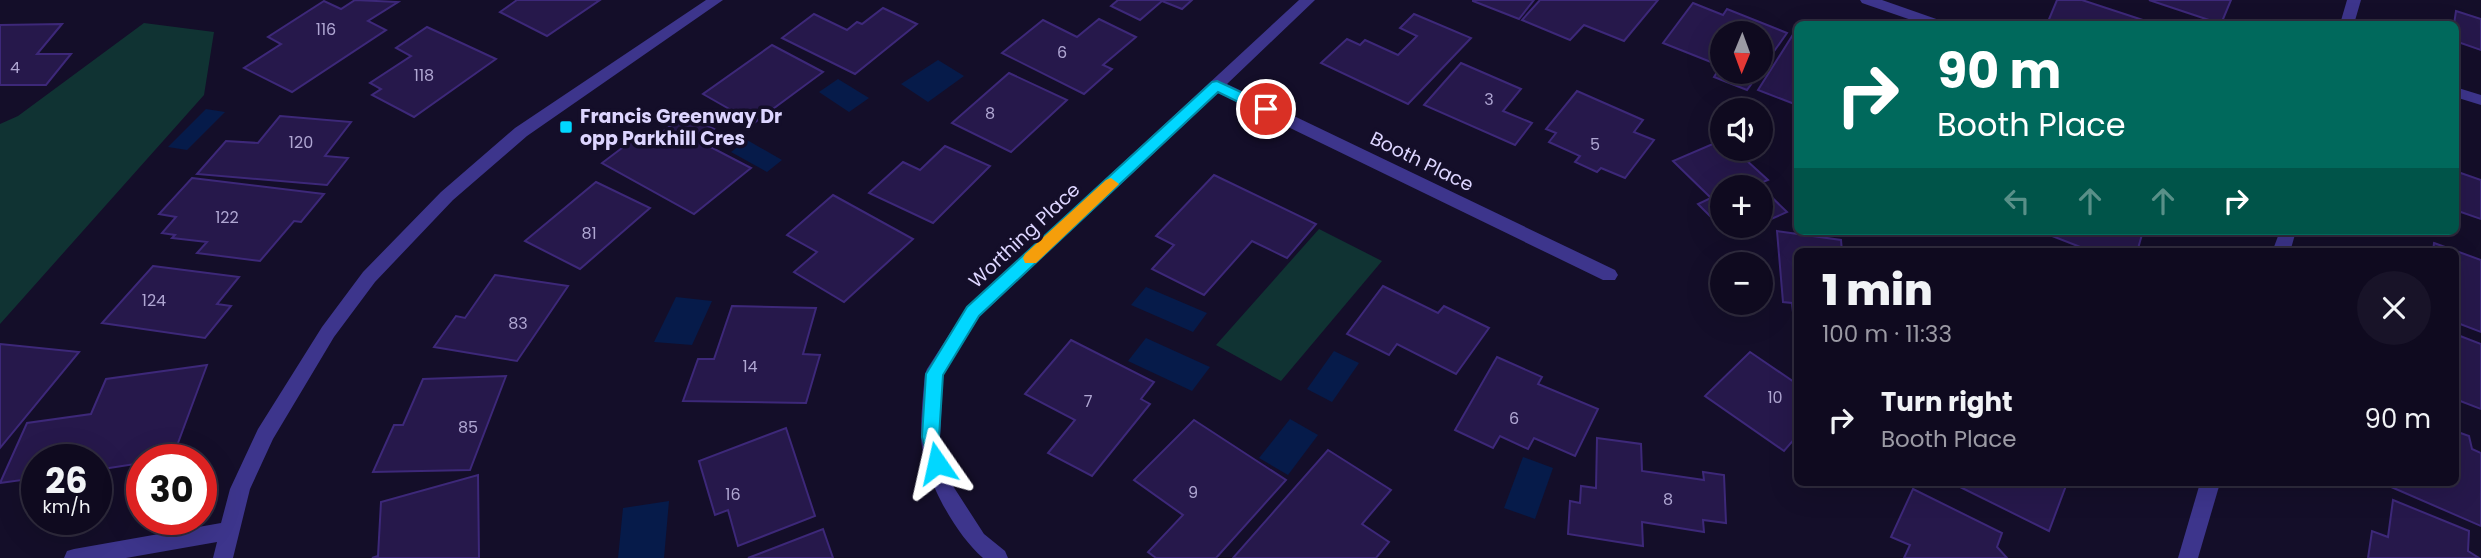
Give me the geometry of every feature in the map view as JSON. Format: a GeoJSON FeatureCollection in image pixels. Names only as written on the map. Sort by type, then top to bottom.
{"type":"FeatureCollection","features":[{"type":"Feature","properties":{"kind":"street"},"geometry":{"type":"LineString","coordinates":[[223,558],[240,489],[265,435],[294,383],[369,277],[414,228],[521,132],[716,0]]}},
{"type":"Feature","properties":{"kind":"street","name":"Worthing Place"},"geometry":{"type":"LineString","coordinates":[[998,558],[977,540],[944,489],[930,437],[934,374],[973,312],[1308,0]]}},
{"type":"Feature","properties":{"kind":"street"},"geometry":{"type":"LineString","coordinates":[[1867,0],[1928,21]]}},
{"type":"Feature","properties":{"kind":"street"},"geometry":{"type":"LineString","coordinates":[[2348,21],[2354,0]]}},
{"type":"Feature","properties":{"kind":"street","name":"Booth Place"},"geometry":{"type":"LineString","coordinates":[[1217,86],[1609,275]]}},
{"type":"Feature","properties":{"kind":"street"},"geometry":{"type":"LineString","coordinates":[[2459,93],[2481,100]]}},
{"type":"Feature","properties":{"kind":"street"},"geometry":{"type":"LineString","coordinates":[[2188,558],[2209,486]]}},
{"type":"Feature","properties":{"kind":"street"},"geometry":{"type":"LineString","coordinates":[[74,558],[229,531]]}},
{"type":"Feature","properties":{"kind":"green space"},"geometry":{"type":"Polygon","coordinates":[[[144,23],[214,32],[204,95],[0,324],[0,124],[18,116],[144,23]]]}},
{"type":"Feature","properties":{"kind":"green space"},"geometry":{"type":"Polygon","coordinates":[[[1319,229],[1382,261],[1281,381],[1216,345],[1319,229]]]}},
{"type":"Feature","properties":{"kind":"water"},"geometry":{"type":"Polygon","coordinates":[[[938,60],[964,76],[928,102],[901,84],[938,60]]]}},
{"type":"Feature","properties":{"kind":"water"},"geometry":{"type":"Polygon","coordinates":[[[838,79],[869,98],[849,112],[819,92],[838,79]]]}},
{"type":"Feature","properties":{"kind":"water"},"geometry":{"type":"Polygon","coordinates":[[[206,109],[225,112],[187,150],[168,147],[206,109]]]}},
{"type":"Feature","properties":{"kind":"water"},"geometry":{"type":"Polygon","coordinates":[[[747,140],[782,160],[767,172],[731,152],[747,140]]]}},
{"type":"Feature","properties":{"kind":"water"},"geometry":{"type":"Polygon","coordinates":[[[1146,287],[1207,313],[1193,332],[1131,305],[1146,287]]]}},
{"type":"Feature","properties":{"kind":"water"},"geometry":{"type":"Polygon","coordinates":[[[676,297],[712,301],[692,345],[654,342],[676,297]]]}},
{"type":"Feature","properties":{"kind":"water"},"geometry":{"type":"Polygon","coordinates":[[[1146,338],[1210,367],[1192,391],[1128,361],[1146,338]]]}},
{"type":"Feature","properties":{"kind":"water"},"geometry":{"type":"Polygon","coordinates":[[[1334,351],[1359,363],[1332,402],[1307,389],[1334,351]]]}},
{"type":"Feature","properties":{"kind":"water"},"geometry":{"type":"Polygon","coordinates":[[[1290,419],[1318,435],[1288,475],[1259,458],[1290,419]]]}},
{"type":"Feature","properties":{"kind":"water"},"geometry":{"type":"Polygon","coordinates":[[[1523,457],[1553,468],[1535,519],[1504,508],[1523,457]]]}},
{"type":"Feature","properties":{"kind":"water"},"geometry":{"type":"Polygon","coordinates":[[[669,501],[664,558],[618,558],[623,508],[669,501]]]}},
{"type":"Feature","properties":{"kind":"building"},"geometry":{"type":"Polygon","coordinates":[[[355,0],[398,2],[368,21],[386,30],[292,92],[244,68],[281,44],[268,37],[324,1],[341,9],[355,0]]]}},
{"type":"Feature","properties":{"kind":"building"},"geometry":{"type":"Polygon","coordinates":[[[517,0],[600,0],[547,36],[500,12],[517,0]]]}},
{"type":"Feature","properties":{"kind":"building"},"geometry":{"type":"Polygon","coordinates":[[[1118,0],[1192,0],[1182,9],[1162,1],[1140,20],[1111,6],[1118,0]]]}},
{"type":"Feature","properties":{"kind":"building"},"geometry":{"type":"Polygon","coordinates":[[[1473,0],[1534,0],[1519,19],[1473,1],[1473,0]]]}},
{"type":"Feature","properties":{"kind":"building"},"geometry":{"type":"Polygon","coordinates":[[[1540,0],[1658,0],[1624,41],[1584,25],[1570,40],[1522,20],[1540,0]]]}},
{"type":"Feature","properties":{"kind":"building"},"geometry":{"type":"Polygon","coordinates":[[[2057,0],[2082,0],[2146,21],[2048,21],[2057,0]]]}},
{"type":"Feature","properties":{"kind":"building"},"geometry":{"type":"Polygon","coordinates":[[[2149,0],[2231,0],[2222,21],[2212,21],[2149,0]]]}},
{"type":"Feature","properties":{"kind":"building"},"geometry":{"type":"Polygon","coordinates":[[[1693,3],[1723,15],[1727,9],[1757,21],[1710,21],[1710,62],[1663,43],[1693,3]]]}},
{"type":"Feature","properties":{"kind":"building"},"geometry":{"type":"Polygon","coordinates":[[[883,8],[917,24],[855,74],[782,38],[814,14],[847,30],[857,22],[862,24],[883,8]]]}},
{"type":"Feature","properties":{"kind":"building"},"geometry":{"type":"Polygon","coordinates":[[[2456,11],[2481,19],[2481,50],[2459,42],[2459,21],[2454,21],[2456,11]]]}},
{"type":"Feature","properties":{"kind":"building"},"geometry":{"type":"Polygon","coordinates":[[[1414,14],[1471,38],[1408,104],[1321,63],[1347,39],[1360,45],[1365,40],[1398,55],[1417,36],[1400,28],[1414,14]]]}},
{"type":"Feature","properties":{"kind":"building"},"geometry":{"type":"Polygon","coordinates":[[[1099,19],[1136,37],[1103,65],[1112,69],[1084,94],[1002,53],[1043,20],[1077,37],[1099,19]]]}},
{"type":"Feature","properties":{"kind":"building"},"geometry":{"type":"Polygon","coordinates":[[[62,24],[37,54],[71,54],[46,85],[0,85],[0,25],[62,24]]]}},
{"type":"Feature","properties":{"kind":"building"},"geometry":{"type":"Polygon","coordinates":[[[427,27],[496,59],[414,117],[372,95],[381,89],[370,83],[411,56],[396,48],[427,27]]]}},
{"type":"Feature","properties":{"kind":"building"},"geometry":{"type":"Polygon","coordinates":[[[1773,27],[1787,33],[1773,53],[1773,27]]]}},
{"type":"Feature","properties":{"kind":"building"},"geometry":{"type":"Polygon","coordinates":[[[1794,33],[1794,104],[1758,90],[1762,84],[1773,84],[1773,66],[1794,33]]]}},
{"type":"Feature","properties":{"kind":"building"},"geometry":{"type":"Polygon","coordinates":[[[772,45],[823,72],[754,123],[703,94],[772,45]]]}},
{"type":"Feature","properties":{"kind":"building"},"geometry":{"type":"Polygon","coordinates":[[[1461,63],[1521,89],[1503,111],[1532,123],[1515,145],[1424,105],[1461,63]]]}},
{"type":"Feature","properties":{"kind":"building"},"geometry":{"type":"Polygon","coordinates":[[[1009,73],[1067,100],[1011,152],[952,123],[1009,73]]]}},
{"type":"Feature","properties":{"kind":"building"},"geometry":{"type":"Polygon","coordinates":[[[1732,84],[1751,84],[1747,90],[1732,84]]]}},
{"type":"Feature","properties":{"kind":"building"},"geometry":{"type":"Polygon","coordinates":[[[1577,91],[1643,120],[1634,132],[1654,140],[1625,178],[1601,168],[1597,172],[1575,162],[1580,156],[1549,142],[1556,133],[1546,129],[1577,91]]]}},
{"type":"Feature","properties":{"kind":"building"},"geometry":{"type":"Polygon","coordinates":[[[685,115],[714,129],[699,141],[751,168],[694,214],[602,163],[638,136],[649,142],[685,115]]]}},
{"type":"Feature","properties":{"kind":"building"},"geometry":{"type":"Polygon","coordinates":[[[280,116],[351,122],[325,156],[348,158],[327,185],[197,174],[226,141],[258,143],[280,116]]]}},
{"type":"Feature","properties":{"kind":"building"},"geometry":{"type":"Polygon","coordinates":[[[1710,145],[1710,161],[1747,161],[1763,175],[1710,175],[1710,197],[1673,161],[1710,145]]]}},
{"type":"Feature","properties":{"kind":"building"},"geometry":{"type":"Polygon","coordinates":[[[945,146],[990,166],[933,223],[869,193],[903,162],[920,170],[945,146]]]}},
{"type":"Feature","properties":{"kind":"building"},"geometry":{"type":"Polygon","coordinates":[[[2459,172],[2481,180],[2481,219],[2459,211],[2459,172]]]}},
{"type":"Feature","properties":{"kind":"building"},"geometry":{"type":"Polygon","coordinates":[[[1214,175],[1316,224],[1287,258],[1252,241],[1204,295],[1152,269],[1174,245],[1156,236],[1214,175]]]}},
{"type":"Feature","properties":{"kind":"building"},"geometry":{"type":"Polygon","coordinates":[[[192,178],[324,194],[301,222],[294,221],[260,261],[197,253],[207,242],[172,238],[175,235],[162,233],[176,217],[159,214],[192,178]]]}},
{"type":"Feature","properties":{"kind":"building"},"geometry":{"type":"Polygon","coordinates":[[[596,182],[650,208],[580,269],[525,241],[596,182]]]}},
{"type":"Feature","properties":{"kind":"building"},"geometry":{"type":"Polygon","coordinates":[[[833,195],[913,239],[844,302],[794,272],[817,252],[787,235],[833,195]]]}},
{"type":"Feature","properties":{"kind":"building"},"geometry":{"type":"Polygon","coordinates":[[[1710,198],[1710,216],[1698,204],[1710,198]]]}},
{"type":"Feature","properties":{"kind":"building"},"geometry":{"type":"Polygon","coordinates":[[[1773,198],[1787,212],[1773,218],[1773,198]]]}},
{"type":"Feature","properties":{"kind":"building"},"geometry":{"type":"Polygon","coordinates":[[[1777,231],[1841,240],[1842,248],[1794,248],[1794,322],[1792,303],[1783,302],[1777,231]]]}},
{"type":"Feature","properties":{"kind":"building"},"geometry":{"type":"Polygon","coordinates":[[[2050,235],[2142,235],[2138,248],[2083,248],[2050,235]]]}},
{"type":"Feature","properties":{"kind":"building"},"geometry":{"type":"Polygon","coordinates":[[[2434,243],[2448,248],[2433,248],[2434,243]]]}},
{"type":"Feature","properties":{"kind":"building"},"geometry":{"type":"Polygon","coordinates":[[[2459,252],[2481,260],[2481,332],[2459,324],[2459,252]]]}},
{"type":"Feature","properties":{"kind":"building"},"geometry":{"type":"Polygon","coordinates":[[[153,266],[239,277],[217,304],[231,306],[205,338],[102,323],[153,266]]]}},
{"type":"Feature","properties":{"kind":"building"},"geometry":{"type":"Polygon","coordinates":[[[495,275],[568,286],[517,361],[434,347],[456,316],[465,318],[495,275]]]}},
{"type":"Feature","properties":{"kind":"building"},"geometry":{"type":"Polygon","coordinates":[[[1383,286],[1438,313],[1444,306],[1489,328],[1456,374],[1397,344],[1389,355],[1347,334],[1383,286]]]}},
{"type":"Feature","properties":{"kind":"building"},"geometry":{"type":"Polygon","coordinates":[[[732,306],[816,308],[803,354],[820,355],[806,403],[683,401],[698,359],[714,359],[732,306]]]}},
{"type":"Feature","properties":{"kind":"building"},"geometry":{"type":"Polygon","coordinates":[[[2459,336],[2481,344],[2481,409],[2459,401],[2459,336]]]}},
{"type":"Feature","properties":{"kind":"building"},"geometry":{"type":"Polygon","coordinates":[[[1071,340],[1154,382],[1141,399],[1150,404],[1092,476],[1048,453],[1075,420],[1025,394],[1071,340]]]}},
{"type":"Feature","properties":{"kind":"building"},"geometry":{"type":"Polygon","coordinates":[[[0,344],[79,352],[0,448],[0,344]]]}},
{"type":"Feature","properties":{"kind":"building"},"geometry":{"type":"Polygon","coordinates":[[[1750,352],[1794,382],[1794,439],[1784,451],[1705,396],[1750,352]]]}},
{"type":"Feature","properties":{"kind":"building"},"geometry":{"type":"Polygon","coordinates":[[[1497,357],[1542,377],[1538,384],[1598,409],[1575,456],[1534,438],[1528,449],[1500,436],[1493,448],[1455,430],[1497,357]]]}},
{"type":"Feature","properties":{"kind":"building"},"geometry":{"type":"Polygon","coordinates":[[[207,365],[178,444],[126,444],[126,465],[112,468],[112,444],[21,444],[21,480],[0,483],[27,423],[91,414],[106,379],[207,365]]]}},
{"type":"Feature","properties":{"kind":"building"},"geometry":{"type":"Polygon","coordinates":[[[506,376],[470,470],[373,472],[394,425],[403,425],[423,379],[506,376]]]}},
{"type":"Feature","properties":{"kind":"building"},"geometry":{"type":"Polygon","coordinates":[[[1194,420],[1286,480],[1216,558],[1156,558],[1148,552],[1183,515],[1134,480],[1194,420]]]}},
{"type":"Feature","properties":{"kind":"building"},"geometry":{"type":"Polygon","coordinates":[[[786,428],[815,516],[738,546],[728,510],[715,515],[699,461],[786,428]]]}},
{"type":"Feature","properties":{"kind":"building"},"geometry":{"type":"Polygon","coordinates":[[[2459,432],[2469,436],[2472,449],[2481,453],[2481,526],[2389,486],[2459,486],[2459,432]]]}},
{"type":"Feature","properties":{"kind":"building"},"geometry":{"type":"Polygon","coordinates":[[[1597,438],[1641,444],[1642,471],[1704,480],[1703,472],[1724,475],[1726,523],[1703,520],[1704,532],[1642,522],[1643,546],[1568,534],[1570,501],[1580,503],[1581,486],[1596,488],[1597,438]]]}},
{"type":"Feature","properties":{"kind":"building"},"geometry":{"type":"Polygon","coordinates":[[[1328,450],[1391,490],[1362,524],[1389,542],[1376,558],[1233,558],[1328,450]]]}},
{"type":"Feature","properties":{"kind":"building"},"geometry":{"type":"Polygon","coordinates":[[[478,475],[479,558],[372,558],[378,556],[381,502],[478,475]]]}},
{"type":"Feature","properties":{"kind":"building"},"geometry":{"type":"Polygon","coordinates":[[[1958,486],[2066,486],[2049,531],[1958,486]]]}},
{"type":"Feature","properties":{"kind":"building"},"geometry":{"type":"Polygon","coordinates":[[[1913,489],[2002,533],[1997,547],[2007,558],[1904,558],[1910,545],[1891,537],[1913,489]]]}},
{"type":"Feature","properties":{"kind":"building"},"geometry":{"type":"Polygon","coordinates":[[[2393,500],[2469,531],[2468,551],[2479,558],[2368,558],[2372,531],[2388,537],[2393,500]]]}},
{"type":"Feature","properties":{"kind":"building"},"geometry":{"type":"Polygon","coordinates":[[[823,529],[833,558],[748,558],[823,529]]]}},
{"type":"Feature","properties":{"kind":"slow traffic"},"geometry":{"type":"LineString","coordinates":[[1030,258],[1111,184]]}},
{"type":"Feature","properties":{"kind":"place","name":"Francis Greenway Dr opp Parkhill Cres"},"geometry":{"type":"Point","coordinates":[566,127]}},
{"type":"Feature","properties":{"kind":"route"},"geometry":{"type":"LineString","coordinates":[[937,463],[930,437],[934,374],[973,312],[1217,86],[1266,109]]}}]}
